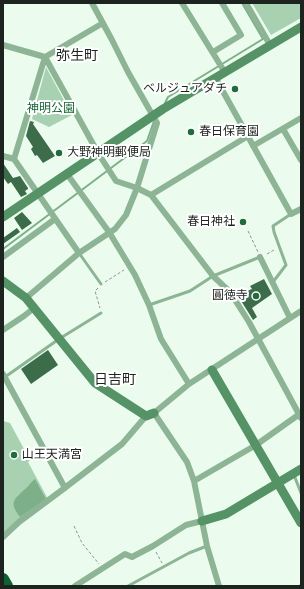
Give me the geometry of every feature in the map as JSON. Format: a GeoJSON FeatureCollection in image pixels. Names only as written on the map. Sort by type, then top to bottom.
{"type":"FeatureCollection","features":[{"type":"Feature","properties":{"kind":"highway"},"geometry":{"type":"LineString","coordinates":[[3,579],[7,586]]}},
{"type":"Feature","properties":{"kind":"street"},"geometry":{"type":"LineString","coordinates":[[26,298],[79,253],[114,229],[126,215],[137,188],[158,122],[128,72],[92,3]]}},
{"type":"Feature","properties":{"kind":"street"},"geometry":{"type":"LineString","coordinates":[[182,3],[224,72]]}},
{"type":"Feature","properties":{"kind":"street"},"geometry":{"type":"LineString","coordinates":[[213,52],[241,35],[222,3]]}},
{"type":"Feature","properties":{"kind":"street"},"geometry":{"type":"LineString","coordinates":[[246,3],[270,45]]}},
{"type":"Feature","properties":{"kind":"street"},"geometry":{"type":"LineString","coordinates":[[14,159],[45,57],[103,23]]}},
{"type":"Feature","properties":{"kind":"street"},"geometry":{"type":"LineString","coordinates":[[3,217],[154,115],[215,77],[301,27]]}},
{"type":"Feature","properties":{"kind":"street"},"geometry":{"type":"LineString","coordinates":[[3,45],[45,57],[98,153],[116,181],[137,188],[151,195],[213,276],[230,292],[249,322],[300,415],[256,445],[194,481]]}},
{"type":"Feature","properties":{"kind":"street"},"geometry":{"type":"LineString","coordinates":[[215,77],[292,214],[301,209]]}},
{"type":"Feature","properties":{"kind":"street"},"geometry":{"type":"LineString","coordinates":[[253,146],[301,118]]}},
{"type":"Feature","properties":{"kind":"street"},"geometry":{"type":"LineString","coordinates":[[283,129],[301,160]]}},
{"type":"Feature","properties":{"kind":"street"},"geometry":{"type":"LineString","coordinates":[[151,195],[248,136]]}},
{"type":"Feature","properties":{"kind":"street"},"geometry":{"type":"LineString","coordinates":[[3,156],[14,159],[79,253]]}},
{"type":"Feature","properties":{"kind":"street"},"geometry":{"type":"LineString","coordinates":[[67,174],[109,232],[130,266],[149,304],[161,339],[189,384]]}},
{"type":"Feature","properties":{"kind":"street"},"geometry":{"type":"LineString","coordinates":[[3,257],[55,219]]}},
{"type":"Feature","properties":{"kind":"street"},"geometry":{"type":"LineString","coordinates":[[260,257],[290,318]]}},
{"type":"Feature","properties":{"kind":"street"},"geometry":{"type":"LineString","coordinates":[[3,282],[26,298],[95,383],[150,414],[187,462],[194,481],[207,546],[219,586]]}},
{"type":"Feature","properties":{"kind":"street"},"geometry":{"type":"LineString","coordinates":[[3,330],[34,308]]}},
{"type":"Feature","properties":{"kind":"street"},"geometry":{"type":"LineString","coordinates":[[3,537],[19,522],[122,444],[150,414],[189,384],[301,311]]}},
{"type":"Feature","properties":{"kind":"street"},"geometry":{"type":"LineString","coordinates":[[212,370],[301,523]]}},
{"type":"Feature","properties":{"kind":"street"},"geometry":{"type":"LineString","coordinates":[[4,375],[65,488]]}},
{"type":"Feature","properties":{"kind":"street"},"geometry":{"type":"LineString","coordinates":[[75,586],[125,554],[132,557],[153,546],[186,524],[226,514],[297,471]]}},
{"type":"Feature","properties":{"kind":"lane"},"geometry":{"type":"LineString","coordinates":[[273,282],[286,265],[273,226],[292,214]]}},
{"type":"Feature","properties":{"kind":"lane"},"geometry":{"type":"LineString","coordinates":[[79,253],[101,284]]}},
{"type":"Feature","properties":{"kind":"lane"},"geometry":{"type":"LineString","coordinates":[[149,304],[190,291],[213,276],[260,257]]}},
{"type":"Feature","properties":{"kind":"lane"},"geometry":{"type":"LineString","coordinates":[[4,375],[102,313]]}},
{"type":"Feature","properties":{"kind":"lane"},"geometry":{"type":"LineString","coordinates":[[297,471],[301,494]]}},
{"type":"Feature","properties":{"kind":"lane"},"geometry":{"type":"LineString","coordinates":[[128,586],[189,553],[207,546]]}},
{"type":"Feature","properties":{"kind":"path"},"geometry":{"type":"LineString","coordinates":[[248,231],[260,257],[279,247]]}},
{"type":"Feature","properties":{"kind":"path"},"geometry":{"type":"LineString","coordinates":[[102,313],[95,291],[101,284],[130,266]]}},
{"type":"Feature","properties":{"kind":"path"},"geometry":{"type":"LineString","coordinates":[[74,526],[82,543],[102,569]]}},
{"type":"Feature","properties":{"kind":"path"},"geometry":{"type":"LineString","coordinates":[[153,546],[164,567]]}},
{"type":"Feature","properties":{"kind":"green space"},"geometry":{"type":"Polygon","coordinates":[[[252,3],[301,3],[301,18],[271,35],[252,3]]]}},
{"type":"Feature","properties":{"kind":"green space","name":"神明公園"},"geometry":{"type":"Polygon","coordinates":[[[46,67],[72,115],[49,127],[32,119],[46,67]]]}},
{"type":"Feature","properties":{"kind":"green space"},"geometry":{"type":"Polygon","coordinates":[[[3,421],[10,423],[30,460],[28,462],[48,499],[3,535],[3,421]]]}},
{"type":"Feature","properties":{"kind":"shaded area"},"geometry":{"type":"Polygon","coordinates":[[[35,479],[46,499],[20,517],[15,508],[14,502],[35,479]]]}},
{"type":"Feature","properties":{"kind":"building"},"geometry":{"type":"Polygon","coordinates":[[[30,121],[34,122],[33,124],[55,156],[43,163],[37,155],[35,156],[31,149],[33,147],[26,136],[30,121]]]}},
{"type":"Feature","properties":{"kind":"building"},"geometry":{"type":"Polygon","coordinates":[[[3,163],[13,178],[20,176],[28,188],[25,191],[27,194],[21,197],[11,182],[8,184],[3,177],[3,163]]]}},
{"type":"Feature","properties":{"kind":"building"},"geometry":{"type":"Polygon","coordinates":[[[22,212],[32,223],[22,230],[14,218],[22,212]]]}},
{"type":"Feature","properties":{"kind":"building"},"geometry":{"type":"Polygon","coordinates":[[[17,228],[20,232],[3,244],[3,238],[17,228]]]}},
{"type":"Feature","properties":{"kind":"building"},"geometry":{"type":"Polygon","coordinates":[[[264,279],[272,294],[252,308],[257,317],[253,320],[240,299],[249,294],[247,291],[252,289],[250,286],[264,279]]]}},
{"type":"Feature","properties":{"kind":"building"},"geometry":{"type":"Polygon","coordinates":[[[48,350],[58,365],[31,384],[21,369],[48,350]]]}},
{"type":"Feature","properties":{"kind":"waterway"},"geometry":{"type":"LineString","coordinates":[[165,103],[168,97],[263,39],[242,3]]}},
{"type":"Feature","properties":{"kind":"waterway"},"geometry":{"type":"LineString","coordinates":[[3,249],[147,141],[154,121]]}},
{"type":"Feature","properties":{"kind":"place","name":"ベルジュアダチ"},"geometry":{"type":"Point","coordinates":[235,89]}},
{"type":"Feature","properties":{"kind":"place","name":"春日保育園"},"geometry":{"type":"Point","coordinates":[191,132]}},
{"type":"Feature","properties":{"kind":"place","name":"大野神明郵便局"},"geometry":{"type":"Point","coordinates":[59,153]}},
{"type":"Feature","properties":{"kind":"place","name":"春日神社"},"geometry":{"type":"Point","coordinates":[243,222]}},
{"type":"Feature","properties":{"kind":"place","name":"圓徳寺"},"geometry":{"type":"Point","coordinates":[256,296]}},
{"type":"Feature","properties":{"kind":"place","name":"山王天満宮"},"geometry":{"type":"Point","coordinates":[14,455]}},
{"type":"Feature","properties":{"kind":"district","name":"弥生町"},"geometry":{"type":"Point","coordinates":[77,56]}},
{"type":"Feature","properties":{"kind":"district","name":"日吉町"},"geometry":{"type":"Point","coordinates":[115,380]}}]}
